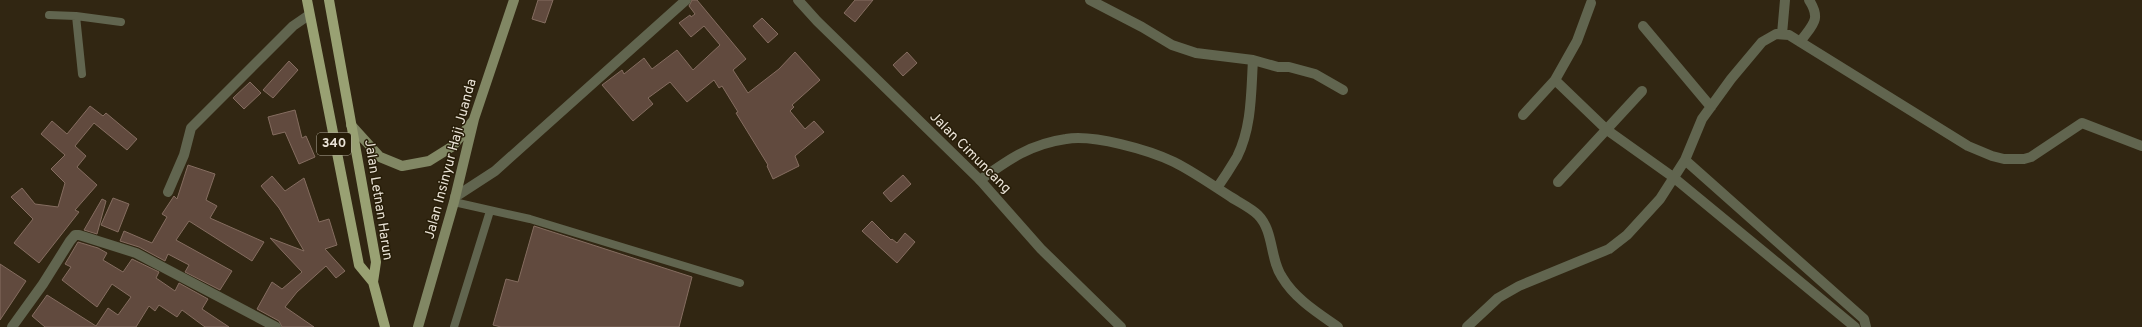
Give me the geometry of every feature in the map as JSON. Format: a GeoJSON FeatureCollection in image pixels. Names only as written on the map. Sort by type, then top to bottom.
{"type":"FeatureCollection","features":[{"type":"Feature","properties":{"kind":"main road","name":"Jalan Letnan Harun"},"geometry":{"type":"LineString","coordinates":[[307,0],[359,265],[373,282]]}},
{"type":"Feature","properties":{"kind":"main road","name":"Jalan Letnan Harun"},"geometry":{"type":"LineString","coordinates":[[329,0],[376,262],[373,282]]}},
{"type":"Feature","properties":{"kind":"main road","name":"Jalan Insinyur Haji Juanda"},"geometry":{"type":"LineString","coordinates":[[418,327],[454,200],[474,119],[514,0]]}},
{"type":"Feature","properties":{"kind":"main road"},"geometry":{"type":"LineString","coordinates":[[351,125],[380,157],[402,166],[428,161],[453,146],[474,119]]}},
{"type":"Feature","properties":{"kind":"main road"},"geometry":{"type":"LineString","coordinates":[[373,282],[385,327]]}},
{"type":"Feature","properties":{"kind":"street"},"geometry":{"type":"LineString","coordinates":[[454,200],[495,171],[686,0]]}},
{"type":"Feature","properties":{"kind":"street","name":"Jalan Cimuncang"},"geometry":{"type":"LineString","coordinates":[[798,0],[817,21],[980,180],[1041,249],[1121,327]]}},
{"type":"Feature","properties":{"kind":"street"},"geometry":{"type":"LineString","coordinates":[[1090,0],[1142,27],[1172,45],[1196,53],[1253,60],[1278,67],[1289,67],[1315,74],[1343,90]]}},
{"type":"Feature","properties":{"kind":"street"},"geometry":{"type":"LineString","coordinates":[[1782,34],[1785,0]]}},
{"type":"Feature","properties":{"kind":"street"},"geometry":{"type":"LineString","coordinates":[[1800,42],[1816,20],[1815,11],[1809,0]]}},
{"type":"Feature","properties":{"kind":"street"},"geometry":{"type":"LineString","coordinates":[[1523,115],[1555,80],[1578,41],[1591,3]]}},
{"type":"Feature","properties":{"kind":"street"},"geometry":{"type":"LineString","coordinates":[[168,192],[184,155],[191,128],[275,42],[309,14]]}},
{"type":"Feature","properties":{"kind":"street"},"geometry":{"type":"LineString","coordinates":[[1643,26],[1711,107]]}},
{"type":"Feature","properties":{"kind":"street"},"geometry":{"type":"LineString","coordinates":[[1467,327],[1498,298],[1518,286],[1609,249],[1627,235],[1660,199],[1672,177],[1685,160],[1700,125],[1731,79],[1762,42],[1776,34],[1789,35],[1968,146],[1992,156],[2016,160],[2031,157],[2082,123],[2142,146]]}},
{"type":"Feature","properties":{"kind":"street"},"geometry":{"type":"LineString","coordinates":[[1217,188],[1237,156],[1244,138],[1251,109],[1253,60]]}},
{"type":"Feature","properties":{"kind":"street"},"geometry":{"type":"LineString","coordinates":[[1555,80],[1607,130],[1672,177],[1855,327]]}},
{"type":"Feature","properties":{"kind":"street"},"geometry":{"type":"LineString","coordinates":[[1558,182],[1642,91]]}},
{"type":"Feature","properties":{"kind":"street"},"geometry":{"type":"LineString","coordinates":[[980,180],[1013,156],[1034,147],[1067,138],[1086,138],[1155,155],[1174,162],[1258,215],[1266,228],[1282,277],[1304,303],[1338,327]]}},
{"type":"Feature","properties":{"kind":"street"},"geometry":{"type":"LineString","coordinates":[[1685,160],[1864,319],[1866,327]]}},
{"type":"Feature","properties":{"kind":"street"},"geometry":{"type":"LineString","coordinates":[[1747,237],[1758,224]]}},
{"type":"Feature","properties":{"kind":"street"},"geometry":{"type":"LineString","coordinates":[[12,327],[43,284],[70,240],[75,235],[79,235],[136,254],[276,327]]}},
{"type":"Feature","properties":{"kind":"street"},"geometry":{"type":"LineString","coordinates":[[1797,279],[1807,268]]}},
{"type":"Feature","properties":{"kind":"lane"},"geometry":{"type":"LineString","coordinates":[[49,15],[76,16],[121,22]]}},
{"type":"Feature","properties":{"kind":"lane"},"geometry":{"type":"LineString","coordinates":[[76,16],[82,74]]}},
{"type":"Feature","properties":{"kind":"lane"},"geometry":{"type":"LineString","coordinates":[[454,200],[490,211],[530,219],[740,283]]}},
{"type":"Feature","properties":{"kind":"lane"},"geometry":{"type":"LineString","coordinates":[[454,327],[490,211]]}},
{"type":"Feature","properties":{"kind":"building"},"geometry":{"type":"Polygon","coordinates":[[[538,0],[553,0],[545,23],[532,19],[538,0]]]}},
{"type":"Feature","properties":{"kind":"building"},"geometry":{"type":"Polygon","coordinates":[[[692,0],[697,0],[746,59],[733,70],[748,93],[779,69],[795,52],[820,80],[792,105],[794,107],[790,111],[805,129],[814,121],[824,132],[795,156],[799,166],[773,179],[767,166],[768,165],[736,113],[738,112],[722,86],[719,88],[714,80],[687,102],[670,82],[648,98],[653,104],[633,121],[602,85],[622,70],[624,74],[644,58],[652,69],[677,50],[693,70],[720,45],[704,26],[691,37],[679,23],[690,15],[691,17],[695,14],[689,6],[692,0]]]}},
{"type":"Feature","properties":{"kind":"building"},"geometry":{"type":"Polygon","coordinates":[[[855,0],[873,0],[855,22],[844,13],[855,0]]]}},
{"type":"Feature","properties":{"kind":"building"},"geometry":{"type":"Polygon","coordinates":[[[762,18],[778,34],[768,43],[753,26],[762,18]]]}},
{"type":"Feature","properties":{"kind":"building"},"geometry":{"type":"Polygon","coordinates":[[[907,52],[917,63],[903,76],[893,65],[907,52]]]}},
{"type":"Feature","properties":{"kind":"building"},"geometry":{"type":"Polygon","coordinates":[[[289,61],[298,70],[273,98],[263,90],[289,61]]]}},
{"type":"Feature","properties":{"kind":"building"},"geometry":{"type":"Polygon","coordinates":[[[250,82],[261,93],[244,109],[233,98],[250,82]]]}},
{"type":"Feature","properties":{"kind":"building"},"geometry":{"type":"Polygon","coordinates":[[[90,106],[103,116],[106,113],[137,139],[127,150],[94,123],[75,146],[86,156],[77,167],[97,185],[75,210],[79,212],[39,263],[14,243],[33,219],[11,197],[22,188],[35,204],[58,207],[65,183],[51,169],[65,155],[41,134],[52,121],[67,134],[90,106]]]}},
{"type":"Feature","properties":{"kind":"building"},"geometry":{"type":"Polygon","coordinates":[[[295,110],[302,138],[306,136],[315,157],[299,164],[285,132],[273,135],[268,117],[295,110]]]}},
{"type":"Feature","properties":{"kind":"building"},"geometry":{"type":"Polygon","coordinates":[[[188,165],[215,174],[206,200],[217,206],[210,218],[264,242],[252,261],[189,221],[176,240],[232,271],[220,290],[185,272],[189,265],[168,254],[165,261],[139,247],[120,241],[124,231],[152,243],[167,217],[162,214],[174,196],[177,199],[188,165]]]}},
{"type":"Feature","properties":{"kind":"building"},"geometry":{"type":"Polygon","coordinates":[[[903,175],[911,184],[891,202],[883,193],[903,175]]]}},
{"type":"Feature","properties":{"kind":"building"},"geometry":{"type":"Polygon","coordinates":[[[272,176],[285,191],[304,178],[319,222],[329,219],[337,245],[325,249],[345,271],[336,278],[326,266],[297,292],[285,307],[314,327],[282,327],[279,321],[257,309],[272,282],[282,289],[302,272],[270,238],[304,251],[279,208],[261,186],[272,176]]]}},
{"type":"Feature","properties":{"kind":"building"},"geometry":{"type":"Polygon","coordinates":[[[113,198],[129,204],[118,232],[101,225],[113,198]]]}},
{"type":"Feature","properties":{"kind":"building"},"geometry":{"type":"Polygon","coordinates":[[[102,199],[106,201],[97,234],[84,230],[102,199]]]}},
{"type":"Feature","properties":{"kind":"building"},"geometry":{"type":"Polygon","coordinates":[[[872,221],[891,240],[892,239],[897,243],[905,233],[915,242],[897,263],[862,231],[872,221]]]}},
{"type":"Feature","properties":{"kind":"building"},"geometry":{"type":"Polygon","coordinates":[[[534,226],[692,277],[679,327],[501,327],[493,325],[506,279],[518,282],[534,226]]]}},
{"type":"Feature","properties":{"kind":"building"},"geometry":{"type":"Polygon","coordinates":[[[78,242],[98,248],[107,253],[103,260],[123,272],[132,259],[159,272],[156,278],[175,291],[179,283],[208,299],[202,309],[229,327],[205,327],[182,310],[177,317],[159,305],[155,311],[149,306],[136,327],[45,327],[32,316],[47,295],[96,326],[108,308],[118,315],[131,297],[112,284],[97,307],[62,280],[71,267],[65,264],[78,242]]]}},
{"type":"Feature","properties":{"kind":"building"},"geometry":{"type":"Polygon","coordinates":[[[0,264],[26,281],[0,320],[0,264]]]}}]}
